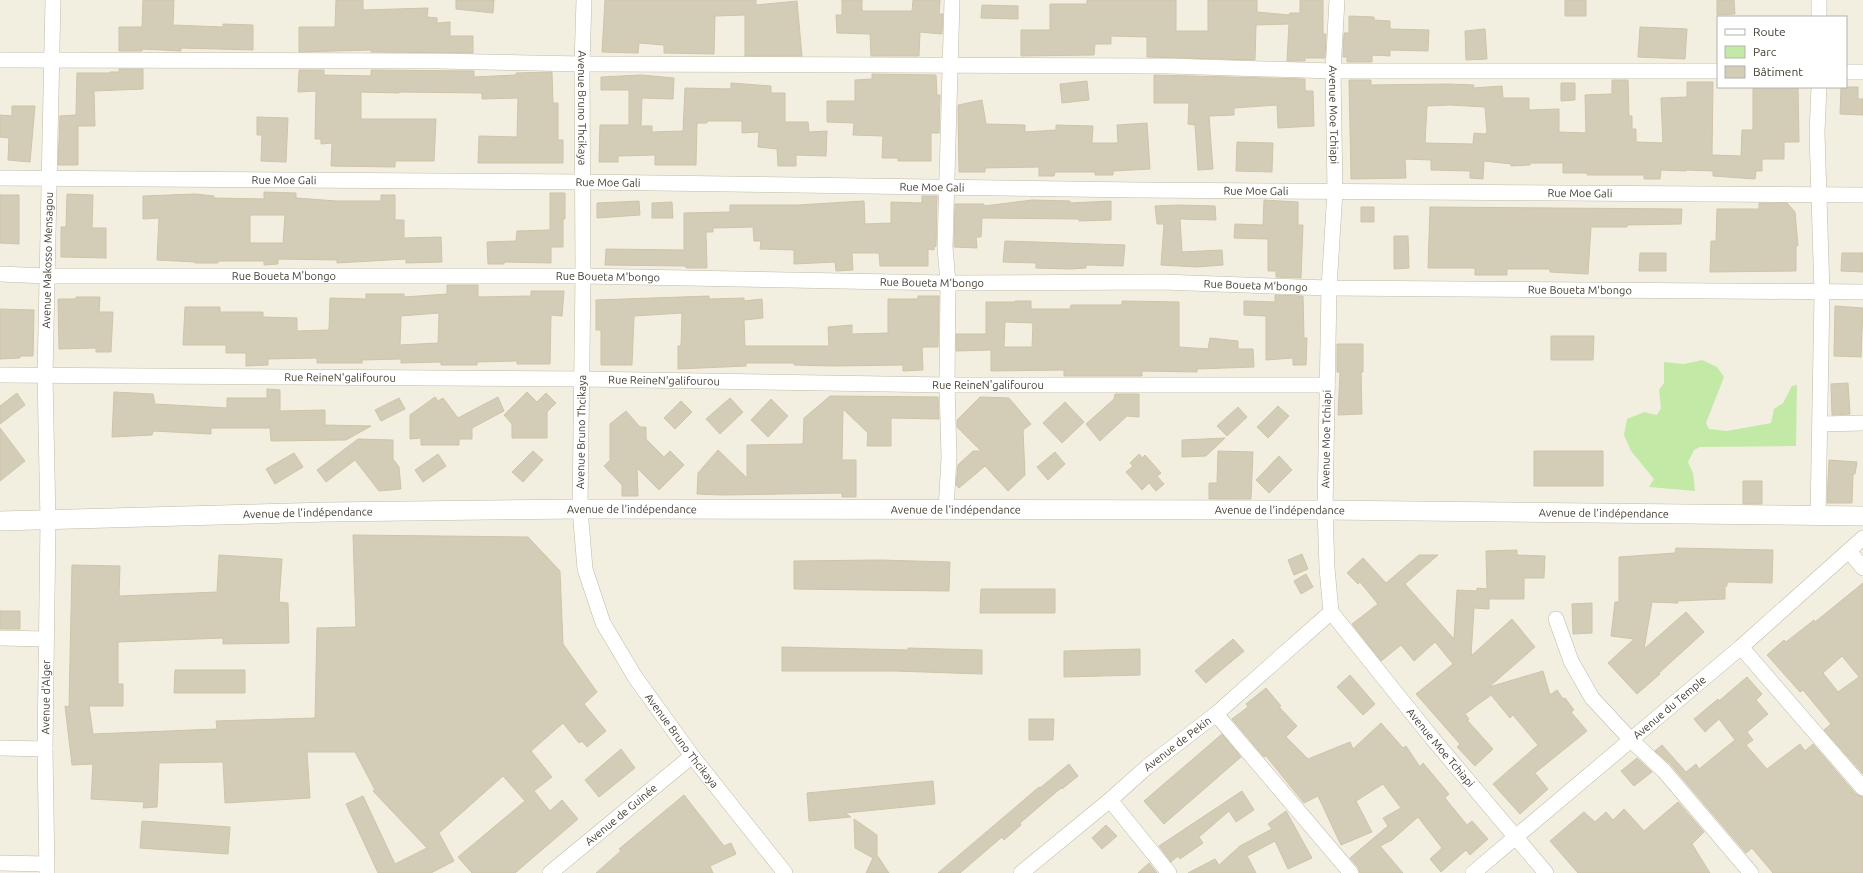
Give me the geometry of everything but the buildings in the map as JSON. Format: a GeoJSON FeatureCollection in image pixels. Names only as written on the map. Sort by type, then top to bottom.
{"type":"FeatureCollection","features":[{"type":"Feature","properties":{"kind":"street","name":"Avenue Makosso Mensagou"},"geometry":{"type":"LineString","coordinates":[[48,520],[45,376],[53,0]]}},
{"type":"Feature","properties":{"kind":"street","name":"Avenue Bruno Thcikaya"},"geometry":{"type":"LineString","coordinates":[[584,0],[582,64],[583,276],[580,509],[585,569],[603,623],[635,677],[692,756],[784,873]]}},
{"type":"Feature","properties":{"kind":"street"},"geometry":{"type":"LineString","coordinates":[[946,510],[949,457],[947,385],[948,283],[945,247],[952,0]]}},
{"type":"Feature","properties":{"kind":"street","name":"Avenue Moe Tchiapi"},"geometry":{"type":"LineString","coordinates":[[1337,0],[1333,71],[1335,191],[1329,288],[1325,510],[1327,568],[1331,612],[1515,839],[1546,873]]}},
{"type":"Feature","properties":{"kind":"street"},"geometry":{"type":"LineString","coordinates":[[1819,0],[1819,16]]}},
{"type":"Feature","properties":{"kind":"street"},"geometry":{"type":"LineString","coordinates":[[0,60],[439,61],[582,64],[1169,66],[1333,71],[1717,71]]}},
{"type":"Feature","properties":{"kind":"street"},"geometry":{"type":"LineString","coordinates":[[1847,72],[1863,72]]}},
{"type":"Feature","properties":{"kind":"street"},"geometry":{"type":"LineString","coordinates":[[1818,517],[1821,424],[1822,293],[1817,133],[1819,88]]}},
{"type":"Feature","properties":{"kind":"street","name":"Rue Moe Gali"},"geometry":{"type":"LineString","coordinates":[[0,178],[583,182],[1863,196]]}},
{"type":"Feature","properties":{"kind":"street","name":"Rue Boueta M'bongo"},"geometry":{"type":"LineString","coordinates":[[0,274],[47,276],[583,276],[948,283],[1162,282],[1329,288],[1822,293],[1863,292]]}},
{"type":"Feature","properties":{"kind":"street","name":"Rue ReineN'galifourou"},"geometry":{"type":"LineString","coordinates":[[0,375],[947,385],[1327,385]]}},
{"type":"Feature","properties":{"kind":"street"},"geometry":{"type":"LineString","coordinates":[[1821,424],[1863,424]]}},
{"type":"Feature","properties":{"kind":"street","name":"Avenue de l'indépendance"},"geometry":{"type":"LineString","coordinates":[[48,520],[328,512],[580,509],[1325,510],[1818,517],[1863,516]]}},
{"type":"Feature","properties":{"kind":"street"},"geometry":{"type":"LineString","coordinates":[[0,521],[48,520]]}},
{"type":"Feature","properties":{"kind":"street","name":"Avenue d'Alger"},"geometry":{"type":"LineString","coordinates":[[46,869],[45,749],[48,520]]}},
{"type":"Feature","properties":{"kind":"street","name":"Avenue du Temple"},"geometry":{"type":"LineString","coordinates":[[1473,873],[1741,647],[1863,538]]}},
{"type":"Feature","properties":{"kind":"street"},"geometry":{"type":"LineString","coordinates":[[1849,551],[1863,568]]}},
{"type":"Feature","properties":{"kind":"street","name":"Avenue de Pekin"},"geometry":{"type":"LineString","coordinates":[[1021,873],[1110,800],[1147,766],[1216,714],[1331,612]]}},
{"type":"Feature","properties":{"kind":"street"},"geometry":{"type":"LineString","coordinates":[[1556,619],[1571,661],[1592,698],[1631,740],[1664,772],[1750,873]]}},
{"type":"Feature","properties":{"kind":"street"},"geometry":{"type":"LineString","coordinates":[[0,638],[46,639]]}},
{"type":"Feature","properties":{"kind":"street"},"geometry":{"type":"LineString","coordinates":[[1741,647],[1863,788]]}},
{"type":"Feature","properties":{"kind":"street"},"geometry":{"type":"LineString","coordinates":[[1216,714],[1351,873]]}},
{"type":"Feature","properties":{"kind":"street"},"geometry":{"type":"LineString","coordinates":[[0,748],[45,749]]}},
{"type":"Feature","properties":{"kind":"street","name":"Avenue de Guinée"},"geometry":{"type":"LineString","coordinates":[[550,873],[692,756]]}},
{"type":"Feature","properties":{"kind":"street"},"geometry":{"type":"LineString","coordinates":[[1110,800],[1169,873]]}},
{"type":"Feature","properties":{"kind":"street"},"geometry":{"type":"LineString","coordinates":[[0,863],[46,869]]}},
{"type":"Feature","properties":{"kind":"green space"},"geometry":{"type":"Polygon","coordinates":[[[1702,360],[1717,367],[1724,377],[1706,423],[1709,429],[1727,431],[1771,423],[1774,409],[1783,403],[1792,386],[1797,385],[1796,446],[1700,447],[1694,450],[1688,462],[1693,473],[1695,491],[1649,487],[1654,479],[1631,451],[1624,435],[1627,419],[1644,412],[1657,415],[1661,408],[1659,390],[1664,383],[1664,362],[1684,364],[1702,360]]]}}]}
